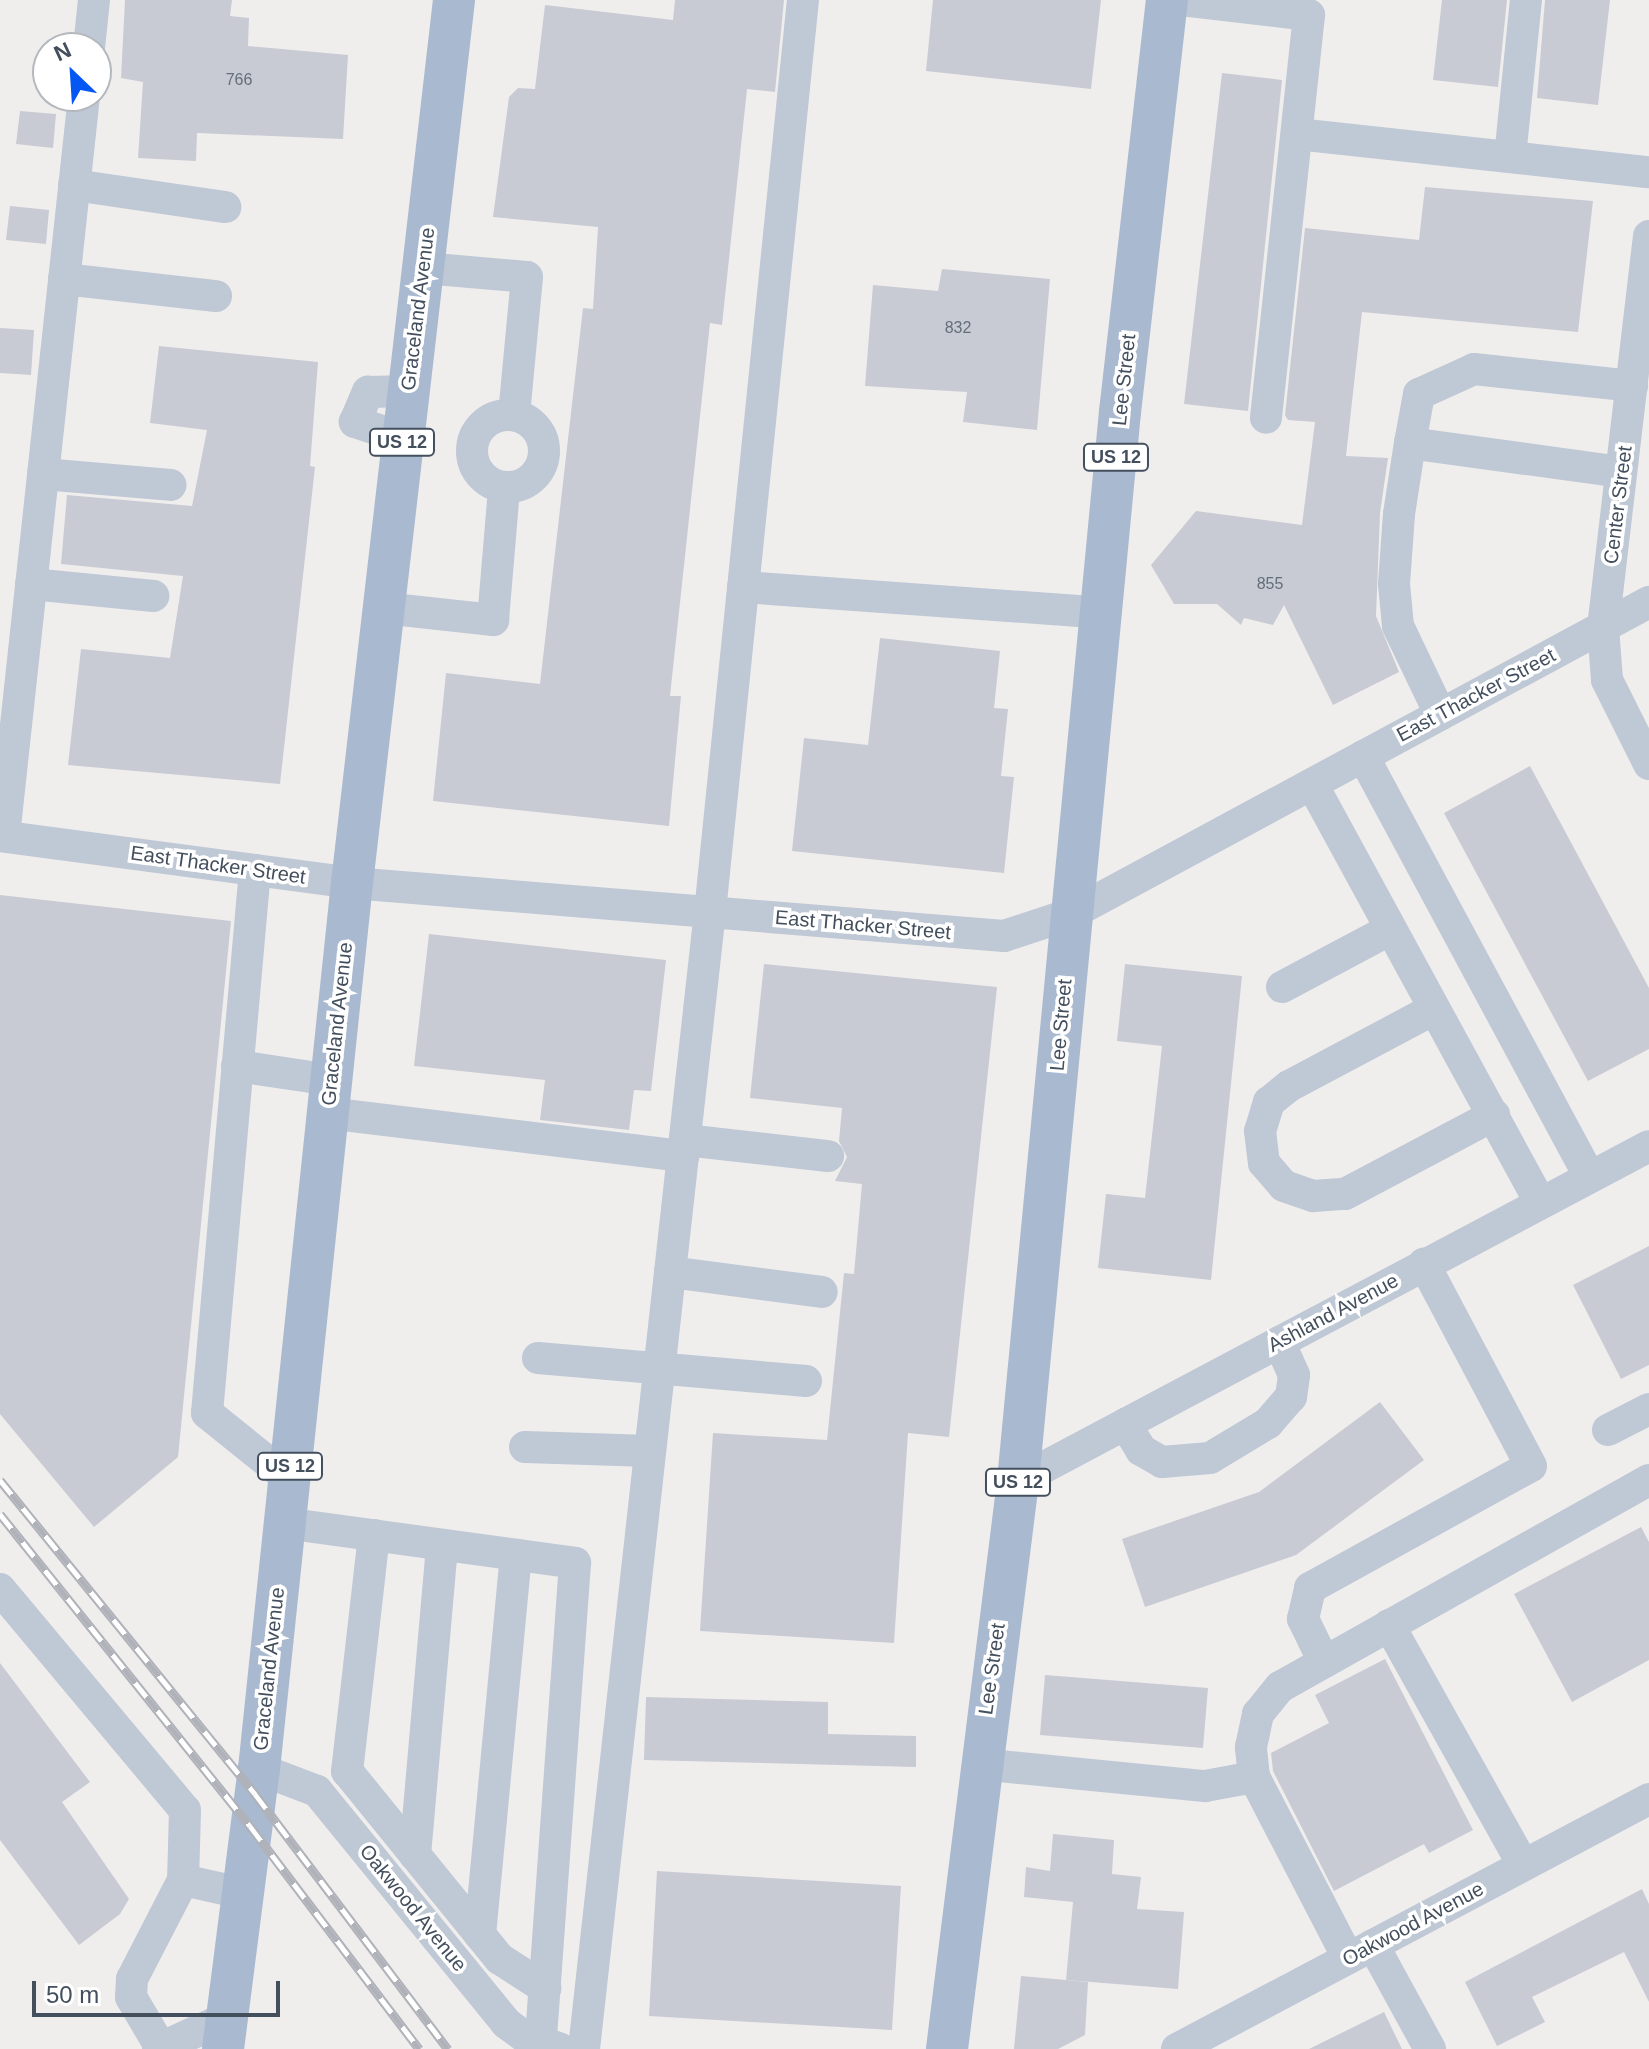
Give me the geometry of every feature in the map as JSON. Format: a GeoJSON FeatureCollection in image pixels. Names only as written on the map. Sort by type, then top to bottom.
{"type":"FeatureCollection","features":[{"type":"Feature","properties":{"kind":"main road","name":"Graceland Avenue"},"geometry":{"type":"LineString","coordinates":[[224,2034],[259,1769],[352,883],[454,0]]}},
{"type":"Feature","properties":{"kind":"main road","name":"Lee Street"},"geometry":{"type":"LineString","coordinates":[[947,2049],[979,1764],[1018,1481],[1071,914],[1167,0]]}},
{"type":"Feature","properties":{"kind":"street"},"geometry":{"type":"LineString","coordinates":[[91,32],[94,0]]}},
{"type":"Feature","properties":{"kind":"street"},"geometry":{"type":"LineString","coordinates":[[584,2049],[710,912],[803,0]]}},
{"type":"Feature","properties":{"kind":"street"},"geometry":{"type":"LineString","coordinates":[[1181,0],[1310,7],[1266,418]]}},
{"type":"Feature","properties":{"kind":"street"},"geometry":{"type":"LineString","coordinates":[[1510,157],[1526,0]]}},
{"type":"Feature","properties":{"kind":"street"},"geometry":{"type":"LineString","coordinates":[[2,836],[82,112]]}},
{"type":"Feature","properties":{"kind":"street"},"geometry":{"type":"LineString","coordinates":[[1297,134],[1649,172]]}},
{"type":"Feature","properties":{"kind":"street"},"geometry":{"type":"LineString","coordinates":[[74,185],[225,207]]}},
{"type":"Feature","properties":{"kind":"street","name":"Center Street"},"geometry":{"type":"LineString","coordinates":[[1649,236],[1603,627],[1607,680],[1649,764]]}},
{"type":"Feature","properties":{"kind":"street"},"geometry":{"type":"LineString","coordinates":[[423,268],[527,277],[514,415]]}},
{"type":"Feature","properties":{"kind":"street"},"geometry":{"type":"LineString","coordinates":[[64,279],[216,296]]}},
{"type":"Feature","properties":{"kind":"street"},"geometry":{"type":"LineString","coordinates":[[1440,714],[1398,626],[1398,528],[1419,394],[1474,369],[1632,386]]}},
{"type":"Feature","properties":{"kind":"street"},"geometry":{"type":"LineString","coordinates":[[514,415],[541,434],[544,456],[535,476],[504,488],[483,478],[472,446],[482,425],[514,415]]}},
{"type":"Feature","properties":{"kind":"street"},"geometry":{"type":"LineString","coordinates":[[1410,443],[1621,472]]}},
{"type":"Feature","properties":{"kind":"street"},"geometry":{"type":"LineString","coordinates":[[43,474],[171,485]]}},
{"type":"Feature","properties":{"kind":"street"},"geometry":{"type":"LineString","coordinates":[[383,608],[493,620],[504,488]]}},
{"type":"Feature","properties":{"kind":"street"},"geometry":{"type":"LineString","coordinates":[[31,584],[153,596]]}},
{"type":"Feature","properties":{"kind":"street"},"geometry":{"type":"LineString","coordinates":[[743,587],[1103,613]]}},
{"type":"Feature","properties":{"kind":"street","name":"East Thacker Street"},"geometry":{"type":"LineString","coordinates":[[2,836],[352,883],[1004,936],[1071,914],[1649,602]]}},
{"type":"Feature","properties":{"kind":"street"},"geometry":{"type":"LineString","coordinates":[[1363,756],[1590,1177]]}},
{"type":"Feature","properties":{"kind":"street"},"geometry":{"type":"LineString","coordinates":[[1312,784],[1432,1010],[1494,1115],[1540,1202]]}},
{"type":"Feature","properties":{"kind":"street"},"geometry":{"type":"LineString","coordinates":[[255,870],[207,1413],[289,1479]]}},
{"type":"Feature","properties":{"kind":"street"},"geometry":{"type":"LineString","coordinates":[[1282,987],[1389,930]]}},
{"type":"Feature","properties":{"kind":"street"},"geometry":{"type":"LineString","coordinates":[[1432,1010],[1289,1086],[1269,1102],[1260,1131],[1264,1163],[1284,1186],[1313,1196],[1345,1194],[1494,1115]]}},
{"type":"Feature","properties":{"kind":"street"},"geometry":{"type":"LineString","coordinates":[[237,1066],[329,1096],[684,1148],[828,1156]]}},
{"type":"Feature","properties":{"kind":"street","name":"Ashland Avenue"},"geometry":{"type":"LineString","coordinates":[[1018,1481],[1649,1146]]}},
{"type":"Feature","properties":{"kind":"street"},"geometry":{"type":"LineString","coordinates":[[1324,1662],[1303,1619],[1310,1588],[1531,1466],[1424,1264]]}},
{"type":"Feature","properties":{"kind":"street"},"geometry":{"type":"LineString","coordinates":[[670,1272],[822,1292]]}},
{"type":"Feature","properties":{"kind":"street"},"geometry":{"type":"LineString","coordinates":[[1125,1424],[1141,1450],[1162,1462],[1210,1458],[1268,1423],[1291,1397],[1294,1375],[1279,1342]]}},
{"type":"Feature","properties":{"kind":"street"},"geometry":{"type":"LineString","coordinates":[[538,1358],[659,1372],[806,1381]]}},
{"type":"Feature","properties":{"kind":"street"},"geometry":{"type":"LineString","coordinates":[[1608,1430],[1649,1409]]}},
{"type":"Feature","properties":{"kind":"street"},"geometry":{"type":"LineString","coordinates":[[525,1447],[650,1451]]}},
{"type":"Feature","properties":{"kind":"street"},"geometry":{"type":"LineString","coordinates":[[1430,2049],[1361,1952],[1254,1777],[1251,1747],[1258,1714],[1280,1687],[1649,1480]]}},
{"type":"Feature","properties":{"kind":"street"},"geometry":{"type":"LineString","coordinates":[[284,1523],[575,1563],[545,1988],[554,2046]]}},
{"type":"Feature","properties":{"kind":"street"},"geometry":{"type":"LineString","coordinates":[[374,1535],[347,1771],[500,1959],[545,1988]]}},
{"type":"Feature","properties":{"kind":"street"},"geometry":{"type":"LineString","coordinates":[[415,1855],[442,1545]]}},
{"type":"Feature","properties":{"kind":"street"},"geometry":{"type":"LineString","coordinates":[[480,1935],[516,1555]]}},
{"type":"Feature","properties":{"kind":"street"},"geometry":{"type":"LineString","coordinates":[[0,1589],[185,1810],[183,1880],[132,1979],[131,1997],[159,2048],[224,2034]]}},
{"type":"Feature","properties":{"kind":"street"},"geometry":{"type":"LineString","coordinates":[[1389,1625],[1523,1865]]}},
{"type":"Feature","properties":{"kind":"street"},"geometry":{"type":"LineString","coordinates":[[979,1764],[1205,1786],[1254,1777]]}},
{"type":"Feature","properties":{"kind":"street","name":"Oakwood Avenue"},"geometry":{"type":"LineString","coordinates":[[259,1769],[317,1791],[506,2023],[554,2046]]}},
{"type":"Feature","properties":{"kind":"street","name":"Oakwood Avenue"},"geometry":{"type":"LineString","coordinates":[[1177,2049],[1649,1799]]}},
{"type":"Feature","properties":{"kind":"street"},"geometry":{"type":"LineString","coordinates":[[183,1880],[241,1893]]}},
{"type":"Feature","properties":{"kind":"building"},"geometry":{"type":"Polygon","coordinates":[[[125,0],[232,0],[230,16],[249,18],[248,46],[348,55],[343,139],[197,133],[196,161],[138,158],[143,82],[121,78],[125,0]]]}},
{"type":"Feature","properties":{"kind":"building"},"geometry":{"type":"Polygon","coordinates":[[[675,0],[784,0],[775,92],[747,89],[722,325],[710,323],[670,696],[681,696],[669,826],[433,801],[446,673],[540,684],[583,308],[593,309],[598,227],[493,217],[509,97],[518,88],[535,89],[545,5],[673,20],[675,0]]]}},
{"type":"Feature","properties":{"kind":"building"},"geometry":{"type":"Polygon","coordinates":[[[933,0],[1101,0],[1091,89],[926,71],[933,0]]]}},
{"type":"Feature","properties":{"kind":"building"},"geometry":{"type":"Polygon","coordinates":[[[1442,0],[1507,0],[1498,87],[1433,80],[1442,0]]]}},
{"type":"Feature","properties":{"kind":"building"},"geometry":{"type":"Polygon","coordinates":[[[1545,0],[1610,0],[1598,105],[1537,98],[1545,0]]]}},
{"type":"Feature","properties":{"kind":"building"},"geometry":{"type":"Polygon","coordinates":[[[1222,73],[1282,80],[1248,411],[1184,404],[1222,73]]]}},
{"type":"Feature","properties":{"kind":"building"},"geometry":{"type":"Polygon","coordinates":[[[20,111],[56,114],[53,148],[16,144],[20,111]]]}},
{"type":"Feature","properties":{"kind":"building"},"geometry":{"type":"Polygon","coordinates":[[[1425,187],[1593,201],[1578,332],[1362,312],[1346,456],[1388,458],[1380,513],[1376,616],[1399,672],[1333,705],[1284,605],[1273,625],[1244,618],[1241,625],[1217,604],[1174,604],[1151,565],[1196,511],[1302,525],[1315,422],[1288,420],[1285,415],[1305,228],[1419,240],[1425,187]]]}},
{"type":"Feature","properties":{"kind":"building"},"geometry":{"type":"Polygon","coordinates":[[[10,206],[49,210],[46,244],[6,240],[10,206]]]}},
{"type":"Feature","properties":{"kind":"building"},"geometry":{"type":"Polygon","coordinates":[[[942,269],[1050,279],[1037,430],[963,422],[967,392],[865,386],[873,285],[938,291],[942,269]]]}},
{"type":"Feature","properties":{"kind":"building"},"geometry":{"type":"Polygon","coordinates":[[[0,328],[34,330],[31,375],[0,373],[0,328]]]}},
{"type":"Feature","properties":{"kind":"building"},"geometry":{"type":"Polygon","coordinates":[[[159,346],[318,362],[310,466],[315,467],[280,784],[68,765],[81,649],[170,658],[183,576],[61,564],[67,495],[192,506],[207,430],[150,423],[159,346]]]}},
{"type":"Feature","properties":{"kind":"building"},"geometry":{"type":"Polygon","coordinates":[[[880,638],[1000,651],[994,708],[1008,709],[1001,776],[1014,777],[1004,873],[792,851],[804,738],[868,745],[880,638]]]}},
{"type":"Feature","properties":{"kind":"building"},"geometry":{"type":"Polygon","coordinates":[[[1530,766],[1649,988],[1649,1049],[1588,1081],[1444,813],[1530,766]]]}},
{"type":"Feature","properties":{"kind":"building"},"geometry":{"type":"Polygon","coordinates":[[[0,895],[231,921],[178,1457],[94,1527],[0,1414],[0,895]]]}},
{"type":"Feature","properties":{"kind":"building"},"geometry":{"type":"Polygon","coordinates":[[[429,934],[666,960],[651,1091],[634,1090],[629,1130],[540,1120],[545,1080],[414,1066],[429,934]]]}},
{"type":"Feature","properties":{"kind":"building"},"geometry":{"type":"Polygon","coordinates":[[[764,964],[997,987],[949,1437],[908,1433],[894,1643],[700,1631],[713,1433],[827,1440],[844,1273],[854,1274],[862,1184],[835,1181],[847,1157],[839,1141],[842,1108],[750,1098],[764,964]]]}},
{"type":"Feature","properties":{"kind":"building"},"geometry":{"type":"Polygon","coordinates":[[[1125,964],[1242,976],[1211,1280],[1098,1268],[1106,1194],[1145,1198],[1162,1046],[1117,1041],[1125,964]]]}},
{"type":"Feature","properties":{"kind":"building"},"geometry":{"type":"Polygon","coordinates":[[[1649,1246],[1649,1365],[1621,1379],[1573,1285],[1649,1246]]]}},
{"type":"Feature","properties":{"kind":"building"},"geometry":{"type":"Polygon","coordinates":[[[1380,1402],[1424,1460],[1296,1555],[1145,1607],[1122,1539],[1259,1492],[1380,1402]]]}},
{"type":"Feature","properties":{"kind":"building"},"geometry":{"type":"Polygon","coordinates":[[[1641,1527],[1649,1542],[1649,1660],[1572,1702],[1514,1594],[1641,1527]]]}},
{"type":"Feature","properties":{"kind":"building"},"geometry":{"type":"Polygon","coordinates":[[[1385,1659],[1473,1830],[1429,1853],[1424,1844],[1334,1891],[1273,1771],[1271,1753],[1329,1723],[1315,1695],[1385,1659]]]}},
{"type":"Feature","properties":{"kind":"building"},"geometry":{"type":"Polygon","coordinates":[[[0,1663],[90,1782],[62,1802],[129,1899],[120,1914],[79,1945],[0,1840],[0,1663]]]}},
{"type":"Feature","properties":{"kind":"building"},"geometry":{"type":"Polygon","coordinates":[[[1045,1675],[1208,1688],[1203,1748],[1040,1735],[1045,1675]]]}},
{"type":"Feature","properties":{"kind":"building"},"geometry":{"type":"Polygon","coordinates":[[[646,1697],[828,1702],[828,1734],[916,1736],[916,1767],[644,1760],[646,1697]]]}},
{"type":"Feature","properties":{"kind":"building"},"geometry":{"type":"Polygon","coordinates":[[[1053,1834],[1114,1840],[1112,1874],[1141,1877],[1137,1909],[1184,1912],[1178,1989],[1066,1980],[1073,1902],[1024,1897],[1026,1867],[1050,1871],[1053,1834]]]}},
{"type":"Feature","properties":{"kind":"building"},"geometry":{"type":"Polygon","coordinates":[[[657,1871],[901,1886],[892,2030],[649,2016],[657,1871]]]}},
{"type":"Feature","properties":{"kind":"building"},"geometry":{"type":"Polygon","coordinates":[[[1642,1889],[1649,1904],[1649,2002],[1624,1952],[1532,1997],[1545,2022],[1497,2046],[1465,1982],[1642,1889]]]}},
{"type":"Feature","properties":{"kind":"building"},"geometry":{"type":"Polygon","coordinates":[[[1021,1976],[1088,1982],[1085,2035],[1058,2049],[1014,2049],[1021,1976]]]}},
{"type":"Feature","properties":{"kind":"building"},"geometry":{"type":"Polygon","coordinates":[[[1384,2012],[1402,2049],[1309,2049],[1384,2012]]]}},
{"type":"Feature","properties":{"kind":"railway"},"geometry":{"type":"LineString","coordinates":[[0,1480],[255,1794],[448,2049]]}},
{"type":"Feature","properties":{"kind":"railway"},"geometry":{"type":"LineString","coordinates":[[0,1514],[250,1826],[419,2049]]}}]}
